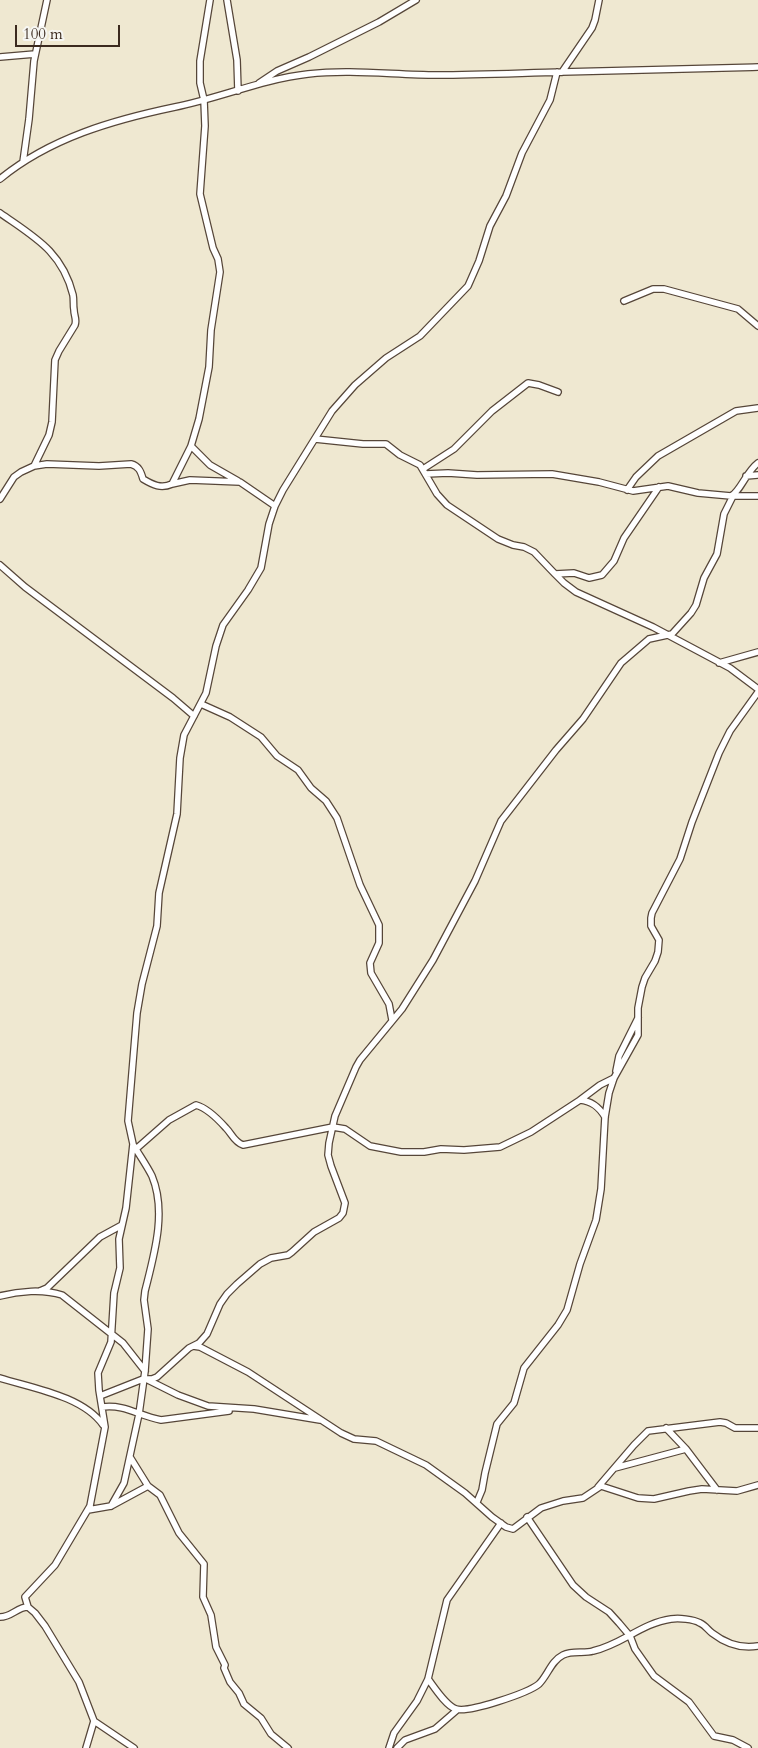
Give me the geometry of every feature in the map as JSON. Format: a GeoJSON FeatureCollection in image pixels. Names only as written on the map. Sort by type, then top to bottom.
{"type":"FeatureCollection","features":[{"type":"Feature","properties":{"kind":"street"},"geometry":{"type":"LineString","coordinates":[[23,162],[36,54],[47,0]]}},
{"type":"Feature","properties":{"kind":"street"},"geometry":{"type":"LineString","coordinates":[[172,484],[192,446],[209,367],[211,330],[220,266],[213,248],[200,194],[204,146],[204,100],[200,83],[200,61],[210,0]]}},
{"type":"Feature","properties":{"kind":"street"},"geometry":{"type":"LineString","coordinates":[[226,0],[237,60],[238,91]]}},
{"type":"Feature","properties":{"kind":"street"},"geometry":{"type":"LineString","coordinates":[[258,84],[277,71],[379,22],[416,0]]}},
{"type":"Feature","properties":{"kind":"street"},"geometry":{"type":"LineString","coordinates":[[111,1506],[124,1483],[145,1379],[148,1330],[144,1300],[156,1242],[158,1203],[152,1176],[134,1146],[128,1121],[137,1013],[142,984],[157,926],[159,893],[177,814],[180,758],[184,735],[206,693],[216,646],[223,625],[261,568],[265,539],[275,506],[332,411],[355,385],[386,358],[420,336],[468,286],[479,261],[490,226],[506,196],[522,153],[550,100],[559,72],[592,28],[596,20],[599,0]]}},
{"type":"Feature","properties":{"kind":"street"},"geometry":{"type":"LineString","coordinates":[[0,57],[36,54]]}},
{"type":"Feature","properties":{"kind":"street"},"geometry":{"type":"LineString","coordinates":[[0,179],[23,162],[66,140],[100,126],[291,76],[321,72],[436,75],[758,67]]}},
{"type":"Feature","properties":{"kind":"street"},"geometry":{"type":"LineString","coordinates":[[0,213],[54,255],[67,277],[74,301],[74,313],[77,321],[55,360],[52,422],[49,435],[34,466]]}},
{"type":"Feature","properties":{"kind":"street"},"geometry":{"type":"LineString","coordinates":[[624,301],[653,289],[664,289],[738,309],[758,326]]}},
{"type":"Feature","properties":{"kind":"street"},"geometry":{"type":"LineString","coordinates":[[425,471],[454,449],[492,411],[528,383],[534,383],[558,392]]}},
{"type":"Feature","properties":{"kind":"street"},"geometry":{"type":"LineString","coordinates":[[627,490],[636,477],[658,456],[736,411],[758,408]]}},
{"type":"Feature","properties":{"kind":"street"},"geometry":{"type":"LineString","coordinates":[[315,439],[386,444],[400,455],[420,465],[437,494],[447,505],[498,539],[534,552],[576,592],[640,620],[668,635],[720,663],[758,690],[730,731],[719,753],[692,822],[680,859],[650,918],[651,926],[658,940],[658,952],[655,961],[644,978],[638,1018],[638,1035],[615,1075],[609,1093],[605,1117],[599,1206],[570,1302],[558,1326],[524,1368],[514,1403],[497,1424],[482,1490],[477,1502]]}},
{"type":"Feature","properties":{"kind":"street"},"geometry":{"type":"LineString","coordinates":[[192,446],[210,465],[240,482],[275,506]]}},
{"type":"Feature","properties":{"kind":"street"},"geometry":{"type":"LineString","coordinates":[[100,1396],[156,1376],[199,1343],[207,1334],[220,1304],[237,1284],[265,1261],[292,1252],[314,1232],[339,1218],[343,1213],[345,1203],[328,1155],[329,1143],[335,1116],[356,1067],[402,1009],[442,944],[475,880],[501,821],[556,750],[583,719],[621,663],[649,639],[668,635],[677,630],[696,605],[700,588],[717,554],[724,514],[746,476],[758,463]]}},
{"type":"Feature","properties":{"kind":"street"},"geometry":{"type":"LineString","coordinates":[[0,499],[14,477],[34,466],[47,464],[136,465],[140,470],[143,480],[152,485],[166,486],[190,480],[240,482]]}},
{"type":"Feature","properties":{"kind":"street"},"geometry":{"type":"LineString","coordinates":[[425,471],[558,475],[599,482],[633,491],[668,486],[698,493],[758,496]]}},
{"type":"Feature","properties":{"kind":"street"},"geometry":{"type":"LineString","coordinates":[[746,476],[758,475]]}},
{"type":"Feature","properties":{"kind":"street"},"geometry":{"type":"LineString","coordinates":[[555,574],[574,574],[589,578],[602,575],[614,561],[624,538],[659,487]]}},
{"type":"Feature","properties":{"kind":"street"},"geometry":{"type":"LineString","coordinates":[[0,565],[25,587],[173,698],[194,716]]}},
{"type":"Feature","properties":{"kind":"street"},"geometry":{"type":"LineString","coordinates":[[720,663],[758,652]]}},
{"type":"Feature","properties":{"kind":"street"},"geometry":{"type":"LineString","coordinates":[[201,704],[230,717],[261,737],[278,756],[298,770],[311,788],[326,801],[337,818],[360,884],[379,925],[380,943],[370,963],[371,973],[390,1004],[392,1020]]}},
{"type":"Feature","properties":{"kind":"street"},"geometry":{"type":"LineString","coordinates":[[134,1748],[94,1722],[79,1682],[40,1618],[28,1607],[26,1597],[54,1565],[88,1510],[105,1427],[98,1373],[108,1351],[112,1334],[114,1293],[120,1268],[119,1239],[126,1208],[134,1146],[169,1120],[196,1106],[208,1111],[225,1127],[236,1141],[243,1145],[333,1127],[344,1128],[370,1146],[401,1152],[500,1147],[531,1132],[615,1075]]}},
{"type":"Feature","properties":{"kind":"street"},"geometry":{"type":"LineString","coordinates":[[580,1100],[594,1104],[605,1117]]}},
{"type":"Feature","properties":{"kind":"street"},"geometry":{"type":"LineString","coordinates":[[38,1292],[47,1288],[100,1237],[122,1226]]}},
{"type":"Feature","properties":{"kind":"street"},"geometry":{"type":"LineString","coordinates":[[0,1296],[38,1292],[53,1292],[62,1295],[128,1348],[145,1371]]}},
{"type":"Feature","properties":{"kind":"street"},"geometry":{"type":"LineString","coordinates":[[193,1346],[208,1350],[248,1372],[341,1433],[354,1439],[376,1441],[426,1465],[477,1502],[501,1523],[512,1529],[541,1508],[583,1498],[598,1487],[648,1431],[720,1422],[739,1429],[758,1428]]}},
{"type":"Feature","properties":{"kind":"street"},"geometry":{"type":"LineString","coordinates":[[0,1378],[44,1391],[77,1405],[95,1415],[105,1427]]}},
{"type":"Feature","properties":{"kind":"street"},"geometry":{"type":"LineString","coordinates":[[145,1379],[197,1403],[208,1406],[244,1408],[324,1421]]}},
{"type":"Feature","properties":{"kind":"street"},"geometry":{"type":"LineString","coordinates":[[102,1407],[117,1406],[161,1420],[244,1408]]}},
{"type":"Feature","properties":{"kind":"street"},"geometry":{"type":"LineString","coordinates":[[666,1428],[686,1449],[717,1490]]}},
{"type":"Feature","properties":{"kind":"street"},"geometry":{"type":"LineString","coordinates":[[614,1468],[686,1449]]}},
{"type":"Feature","properties":{"kind":"street"},"geometry":{"type":"LineString","coordinates":[[130,1457],[148,1486],[160,1495],[179,1533],[204,1564],[203,1597],[211,1615],[214,1640],[226,1665],[224,1668],[230,1682],[239,1693],[244,1704],[261,1718],[271,1734],[288,1748]]}},
{"type":"Feature","properties":{"kind":"street"},"geometry":{"type":"LineString","coordinates":[[598,1487],[603,1486],[621,1494],[638,1498],[654,1499],[702,1489],[737,1491],[758,1485]]}},
{"type":"Feature","properties":{"kind":"street"},"geometry":{"type":"LineString","coordinates":[[88,1510],[111,1506],[148,1486]]}},
{"type":"Feature","properties":{"kind":"street"},"geometry":{"type":"LineString","coordinates":[[527,1517],[573,1586],[586,1597],[610,1612],[630,1636],[635,1649],[654,1676],[689,1702],[711,1733],[718,1737],[733,1740],[748,1748]]}},
{"type":"Feature","properties":{"kind":"street"},"geometry":{"type":"LineString","coordinates":[[389,1748],[394,1733],[416,1701],[428,1678],[447,1600],[501,1523]]}},
{"type":"Feature","properties":{"kind":"street"},"geometry":{"type":"LineString","coordinates":[[0,1617],[8,1617],[20,1609],[28,1607]]}},
{"type":"Feature","properties":{"kind":"street"},"geometry":{"type":"LineString","coordinates":[[396,1748],[405,1740],[435,1729],[457,1710],[473,1708],[522,1694],[537,1685],[555,1662],[565,1654],[593,1652],[651,1625],[678,1618],[697,1621],[728,1643],[742,1646],[758,1646]]}},
{"type":"Feature","properties":{"kind":"street"},"geometry":{"type":"LineString","coordinates":[[428,1678],[437,1692],[457,1710]]}},
{"type":"Feature","properties":{"kind":"street"},"geometry":{"type":"LineString","coordinates":[[86,1748],[94,1722]]}}]}
